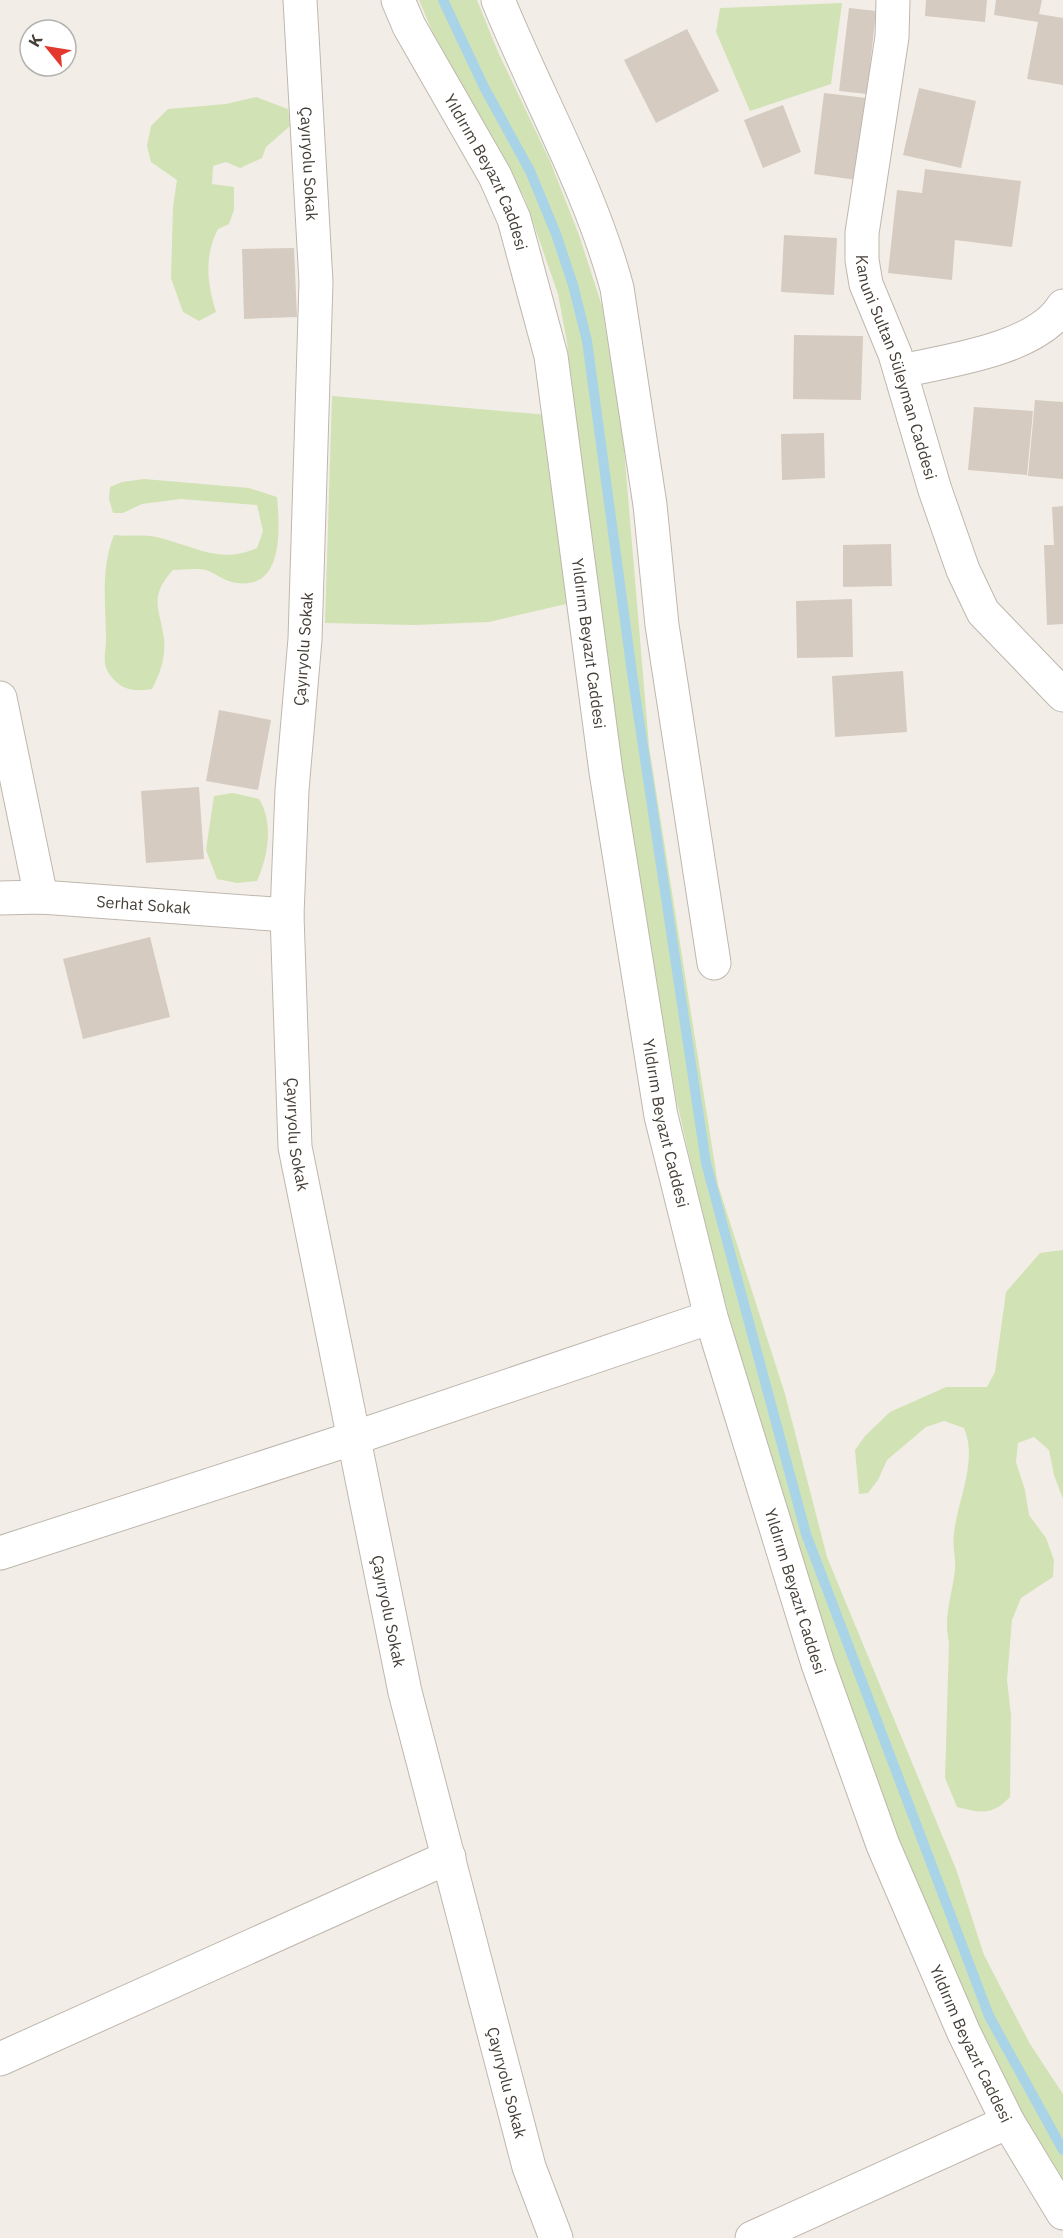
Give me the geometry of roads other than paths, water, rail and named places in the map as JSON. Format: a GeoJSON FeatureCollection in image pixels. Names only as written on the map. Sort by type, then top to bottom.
{"type":"FeatureCollection","features":[{"type":"Feature","properties":{"kind":"street","name":"Çayıryolu Sokak"},"geometry":{"type":"LineString","coordinates":[[300,0],[316,282],[305,639],[292,790],[287,915],[295,1147],[405,1692],[529,2168],[556,2238]]}},
{"type":"Feature","properties":{"kind":"street","name":"Yıldırım Beyazıt Caddesi"},"geometry":{"type":"LineString","coordinates":[[398,0],[409,26],[495,176],[514,219],[551,356],[606,772],[661,1116],[711,1317],[815,1656],[883,1845],[961,2026],[1008,2121],[1063,2213]]}},
{"type":"Feature","properties":{"kind":"street"},"geometry":{"type":"LineString","coordinates":[[498,0],[578,180],[608,256],[617,288],[650,506],[662,625],[714,963]]}},
{"type":"Feature","properties":{"kind":"street","name":"Kanuni Sultan Süleyman Caddesi"},"geometry":{"type":"LineString","coordinates":[[893,0],[892,37],[866,191],[862,260],[874,310],[901,371],[935,490],[968,581],[983,612],[1056,680]]}},
{"type":"Feature","properties":{"kind":"street"},"geometry":{"type":"LineString","coordinates":[[901,371],[960,359],[1014,342],[1038,330],[1058,314],[1063,306]]}},
{"type":"Feature","properties":{"kind":"street"},"geometry":{"type":"LineString","coordinates":[[0,698],[41,897]]}},
{"type":"Feature","properties":{"kind":"street","name":"Serhat Sokak"},"geometry":{"type":"LineString","coordinates":[[0,898],[41,897],[287,915]]}},
{"type":"Feature","properties":{"kind":"street"},"geometry":{"type":"LineString","coordinates":[[0,1552],[354,1438],[711,1317]]}},
{"type":"Feature","properties":{"kind":"street"},"geometry":{"type":"LineString","coordinates":[[0,2059],[449,1857]]}},
{"type":"Feature","properties":{"kind":"street"},"geometry":{"type":"LineString","coordinates":[[752,2238],[1008,2121]]}},
{"type":"Feature","properties":{"kind":"waterway"},"geometry":{"type":"LineString","coordinates":[[443,0],[484,87],[530,171],[556,234],[573,285],[587,341],[633,680],[706,1163],[806,1534],[989,2016],[1063,2150]]}}]}
